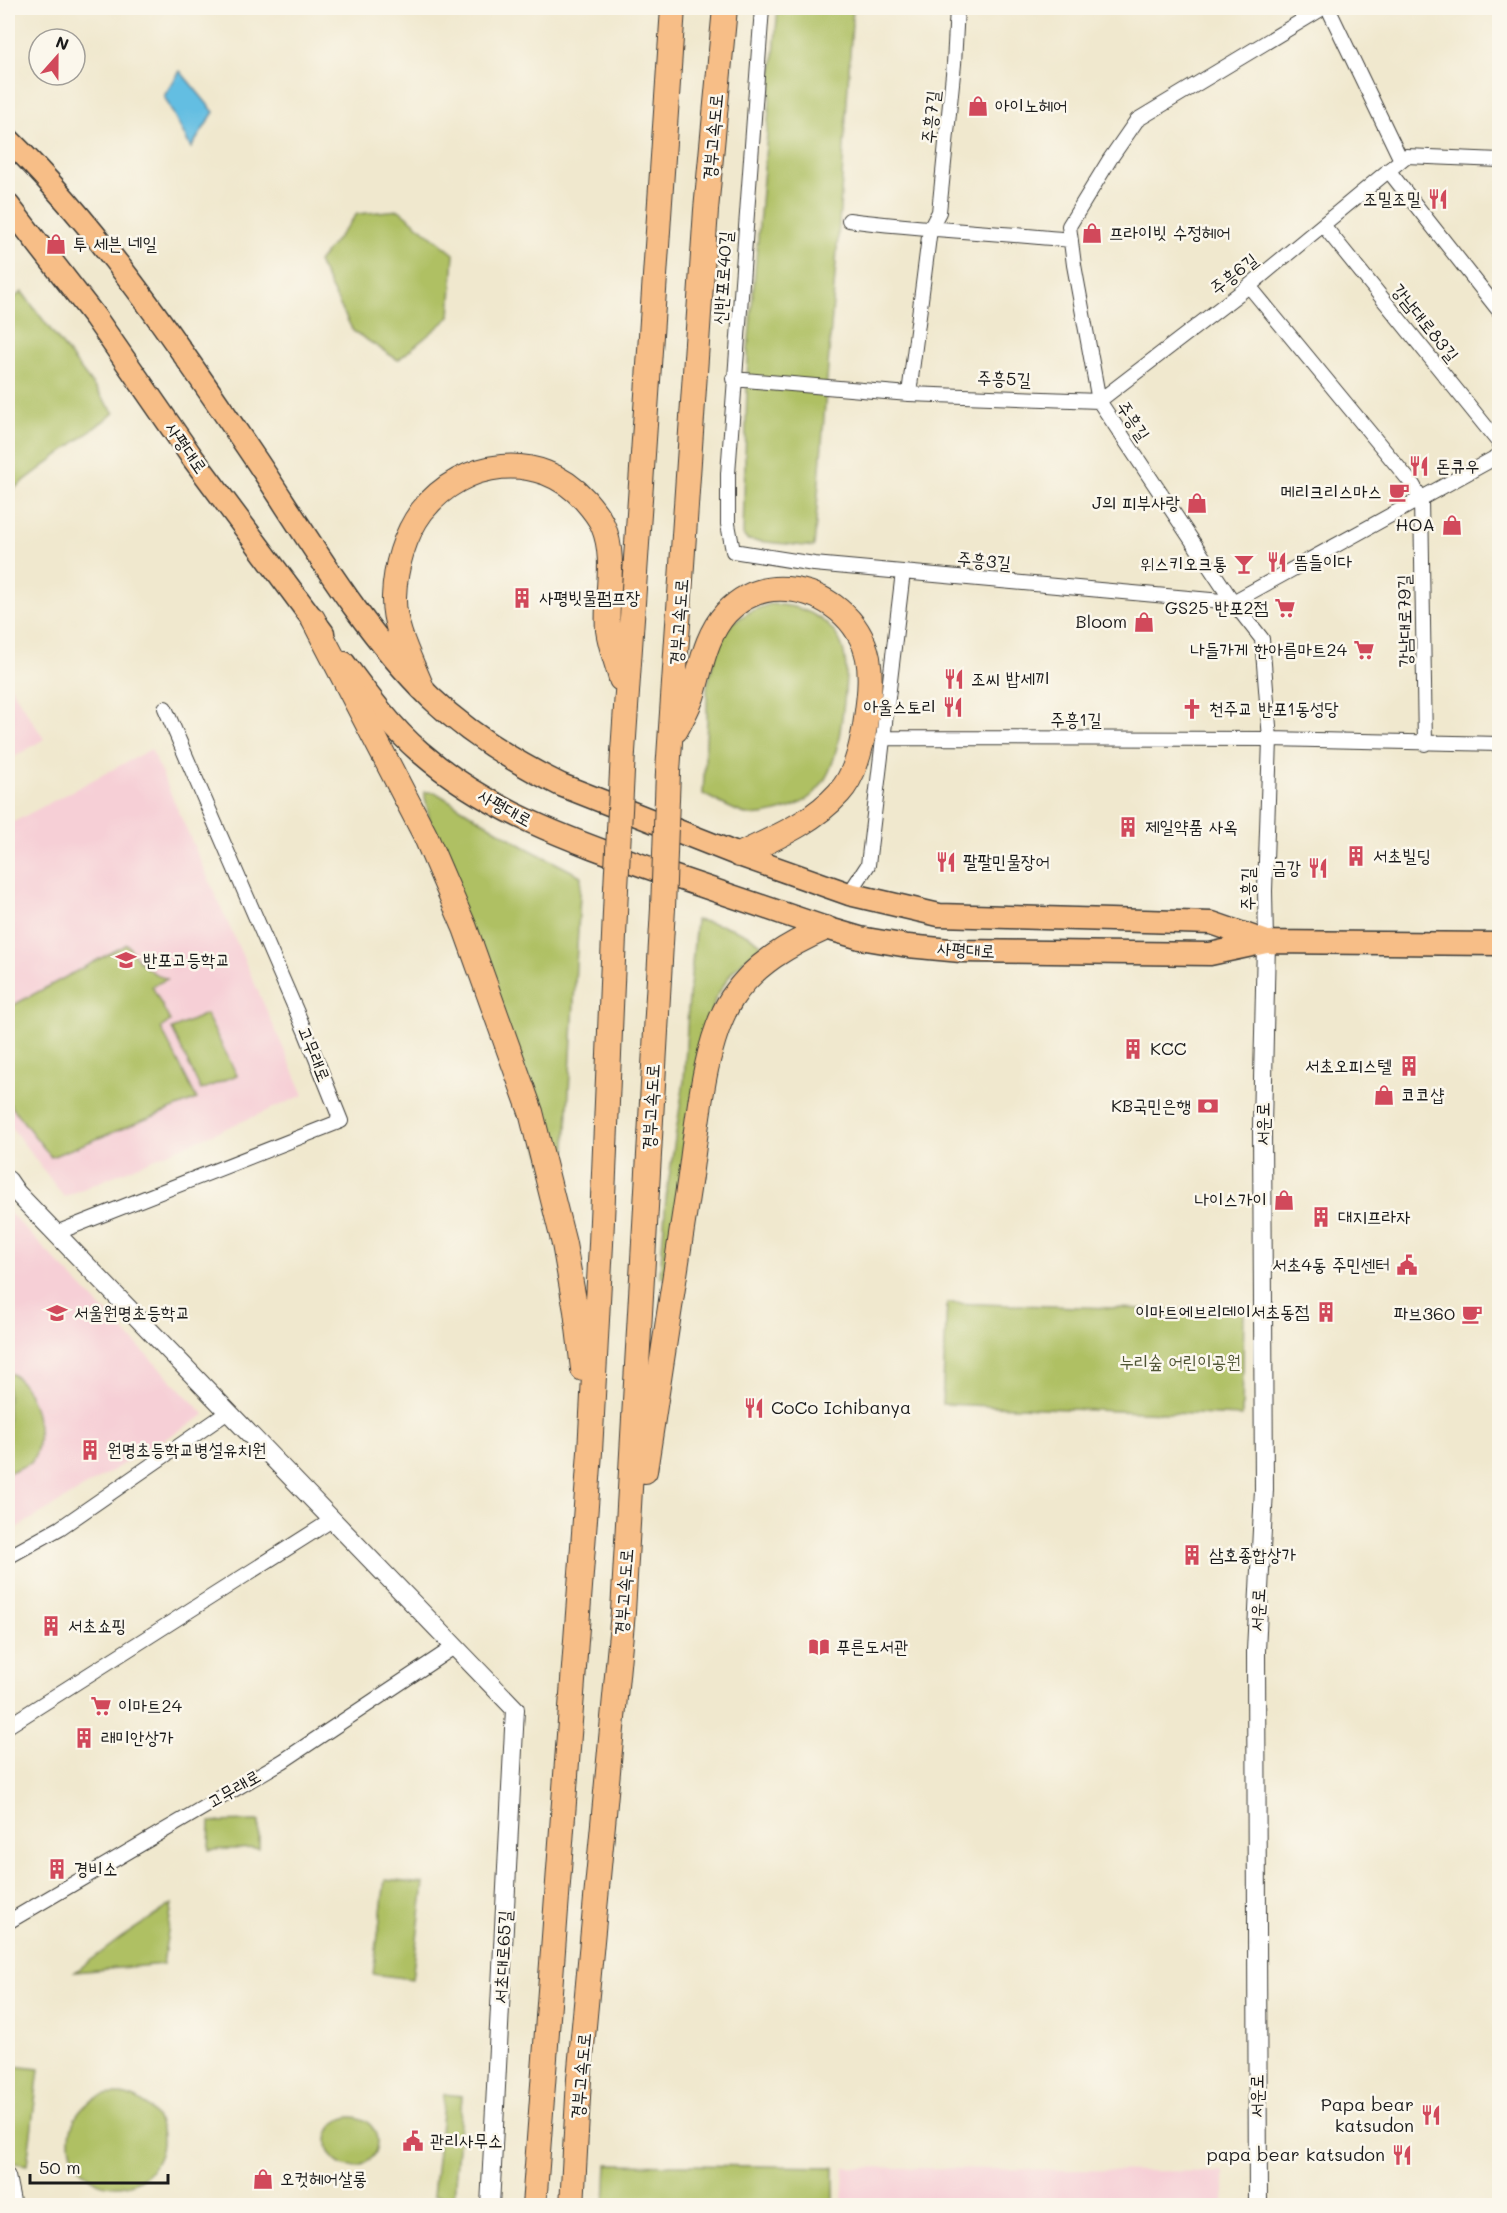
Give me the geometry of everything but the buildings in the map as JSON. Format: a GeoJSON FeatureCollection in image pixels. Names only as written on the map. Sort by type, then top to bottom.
{"type":"FeatureCollection","features":[{"type":"Feature","properties":{"kind":"highway","name":"경부고속도로"},"geometry":{"type":"LineString","coordinates":[[534,2205],[590,1452],[626,698],[673,8]]}},
{"type":"Feature","properties":{"kind":"highway","name":"경부고속도로"},"geometry":{"type":"LineString","coordinates":[[572,2205],[579,2079],[623,1612],[663,908],[670,743],[706,222],[725,8]]}},
{"type":"Feature","properties":{"kind":"highway"},"geometry":{"type":"LineString","coordinates":[[422,688],[398,626],[394,600],[397,571],[404,546],[421,512],[441,492],[478,473],[513,465],[537,469],[564,482],[592,508],[603,526],[610,572],[608,632],[626,698]]}},
{"type":"Feature","properties":{"kind":"highway"},"geometry":{"type":"LineString","coordinates":[[670,743],[692,698],[698,672],[713,633],[727,612],[746,597],[767,589],[802,591],[832,604],[854,627],[867,655],[869,668],[863,736],[852,773],[841,792],[809,820],[739,855]]}},
{"type":"Feature","properties":{"kind":"highway"},"geometry":{"type":"LineString","coordinates":[[312,619],[425,835],[465,928],[531,1112],[564,1244],[576,1311],[584,1371],[590,1452]]}},
{"type":"Feature","properties":{"kind":"highway"},"geometry":{"type":"LineString","coordinates":[[623,1612],[702,1096],[716,1031],[732,999],[755,972],[788,946],[826,928]]}},
{"type":"Feature","properties":{"kind":"main road","name":"사평대로"},"geometry":{"type":"LineString","coordinates":[[9,141],[92,231],[145,298],[369,625],[397,661],[422,688],[464,726],[533,771],[561,785],[739,855],[849,894],[939,915],[1212,923],[1266,942]]}},
{"type":"Feature","properties":{"kind":"main road","name":"사평대로"},"geometry":{"type":"LineString","coordinates":[[8,205],[95,317],[192,457],[373,702],[421,753],[490,803],[575,842],[826,928],[860,938],[889,943],[961,951],[1210,954],[1266,942],[1500,944]]}},
{"type":"Feature","properties":{"kind":"street","name":"신반포로40길"},"geometry":{"type":"LineString","coordinates":[[733,551],[728,524],[728,474],[733,379],[762,8]]}},
{"type":"Feature","properties":{"kind":"street","name":"주흥7길"},"geometry":{"type":"LineString","coordinates":[[930,229],[939,212],[954,64],[957,8]]}},
{"type":"Feature","properties":{"kind":"street","name":"주흥길"},"geometry":{"type":"LineString","coordinates":[[1266,942],[1265,891],[1270,739],[1262,639],[1233,602],[1099,401],[1069,226],[1137,120],[1323,8]]}},
{"type":"Feature","properties":{"kind":"street"},"geometry":{"type":"LineString","coordinates":[[1328,8],[1401,159],[1406,156],[1500,160]]}},
{"type":"Feature","properties":{"kind":"street","name":"주흥6길"},"geometry":{"type":"LineString","coordinates":[[1099,401],[1250,286],[1401,159]]}},
{"type":"Feature","properties":{"kind":"street"},"geometry":{"type":"LineString","coordinates":[[1388,170],[1497,310]]}},
{"type":"Feature","properties":{"kind":"street"},"geometry":{"type":"LineString","coordinates":[[849,220],[1071,240]]}},
{"type":"Feature","properties":{"kind":"street","name":"강남대로83길"},"geometry":{"type":"LineString","coordinates":[[1323,225],[1500,444]]}},
{"type":"Feature","properties":{"kind":"street"},"geometry":{"type":"LineString","coordinates":[[909,394],[930,229]]}},
{"type":"Feature","properties":{"kind":"street"},"geometry":{"type":"LineString","coordinates":[[1250,286],[1413,485],[1421,499]]}},
{"type":"Feature","properties":{"kind":"street","name":"주흥5길"},"geometry":{"type":"LineString","coordinates":[[733,379],[909,394],[1099,401]]}},
{"type":"Feature","properties":{"kind":"street"},"geometry":{"type":"LineString","coordinates":[[1233,602],[1500,455]]}},
{"type":"Feature","properties":{"kind":"street","name":"강남대로79길"},"geometry":{"type":"LineString","coordinates":[[1421,499],[1425,744]]}},
{"type":"Feature","properties":{"kind":"street","name":"주흥3길"},"geometry":{"type":"LineString","coordinates":[[733,551],[814,564],[1233,602]]}},
{"type":"Feature","properties":{"kind":"street"},"geometry":{"type":"LineString","coordinates":[[849,894],[868,865],[903,572]]}},
{"type":"Feature","properties":{"kind":"street","name":"고무래로"},"geometry":{"type":"LineString","coordinates":[[56,1233],[341,1121],[306,1031],[165,708]]}},
{"type":"Feature","properties":{"kind":"street","name":"주흥1길"},"geometry":{"type":"LineString","coordinates":[[882,738],[1270,739]]}},
{"type":"Feature","properties":{"kind":"street"},"geometry":{"type":"LineString","coordinates":[[1270,739],[1500,744]]}},
{"type":"Feature","properties":{"kind":"street","name":"서운로"},"geometry":{"type":"LineString","coordinates":[[1258,2205],[1256,1651],[1264,1489],[1262,1126],[1266,942]]}},
{"type":"Feature","properties":{"kind":"street"},"geometry":{"type":"LineString","coordinates":[[8,1180],[56,1233],[454,1647]]}},
{"type":"Feature","properties":{"kind":"street"},"geometry":{"type":"LineString","coordinates":[[8,1557],[60,1528],[228,1412]]}},
{"type":"Feature","properties":{"kind":"street"},"geometry":{"type":"LineString","coordinates":[[8,1726],[332,1520]]}},
{"type":"Feature","properties":{"kind":"street","name":"고무래로"},"geometry":{"type":"LineString","coordinates":[[8,1922],[283,1761],[454,1647]]}},
{"type":"Feature","properties":{"kind":"street","name":"서초대로65길"},"geometry":{"type":"LineString","coordinates":[[454,1647],[515,1709],[490,2205]]}},
{"type":"Feature","properties":{"kind":"street"},"geometry":{"type":"LineString","coordinates":[[8,2176],[14,2205]]}},
{"type":"Feature","properties":{"kind":"shaded area"},"geometry":{"type":"Polygon","coordinates":[[[8,683],[44,739],[8,761],[8,683]]]}},
{"type":"Feature","properties":{"kind":"shaded area","name":"반포고등학교"},"geometry":{"type":"Polygon","coordinates":[[[151,749],[304,1095],[64,1197],[8,1123],[8,825],[151,749]]]}},
{"type":"Feature","properties":{"kind":"shaded area","name":"서울원명초등학교"},"geometry":{"type":"Polygon","coordinates":[[[8,1211],[205,1415],[8,1533],[8,1211]]]}},
{"type":"Feature","properties":{"kind":"shaded area"},"geometry":{"type":"Polygon","coordinates":[[[844,2167],[1224,2172],[1224,2205],[842,2205],[844,2167]]]}},
{"type":"Feature","properties":{"kind":"green space"},"geometry":{"type":"Polygon","coordinates":[[[778,8],[853,8],[814,547],[747,540],[743,535],[748,351],[778,8]]]}},
{"type":"Feature","properties":{"kind":"green space"},"geometry":{"type":"Polygon","coordinates":[[[399,210],[454,254],[450,317],[398,360],[353,331],[318,262],[357,214],[399,210]]]}},
{"type":"Feature","properties":{"kind":"green space"},"geometry":{"type":"Polygon","coordinates":[[[22,292],[114,413],[8,493],[8,302],[22,292]]]}},
{"type":"Feature","properties":{"kind":"green space"},"geometry":{"type":"Polygon","coordinates":[[[770,604],[790,606],[809,612],[826,623],[839,639],[846,670],[842,719],[830,769],[812,795],[798,805],[780,811],[749,815],[703,794],[707,686],[719,641],[732,623],[751,611],[770,604]]]}},
{"type":"Feature","properties":{"kind":"green space"},"geometry":{"type":"Polygon","coordinates":[[[424,792],[435,792],[523,846],[581,876],[562,1218],[431,828],[424,792]]]}},
{"type":"Feature","properties":{"kind":"green space"},"geometry":{"type":"Polygon","coordinates":[[[696,920],[741,932],[763,946],[732,972],[715,999],[702,1058],[668,1279],[660,1277],[666,1197],[684,1081],[696,920]]]}},
{"type":"Feature","properties":{"kind":"green space"},"geometry":{"type":"Polygon","coordinates":[[[127,944],[144,965],[167,979],[152,986],[170,1021],[161,1028],[197,1099],[51,1157],[8,1102],[8,1008],[127,944]]]}},
{"type":"Feature","properties":{"kind":"green space"},"geometry":{"type":"Polygon","coordinates":[[[206,1014],[237,1075],[201,1090],[172,1029],[206,1014]]]}},
{"type":"Feature","properties":{"kind":"green space","name":"누리숲 어린이공원"},"geometry":{"type":"Polygon","coordinates":[[[947,1303],[1244,1312],[1242,1416],[942,1404],[947,1303]]]}},
{"type":"Feature","properties":{"kind":"green space"},"geometry":{"type":"Polygon","coordinates":[[[8,1372],[25,1387],[31,1399],[36,1413],[38,1441],[31,1463],[8,1473],[8,1372]]]}},
{"type":"Feature","properties":{"kind":"green space"},"geometry":{"type":"Polygon","coordinates":[[[259,1821],[259,1848],[209,1850],[210,1822],[259,1821]]]}},
{"type":"Feature","properties":{"kind":"green space"},"geometry":{"type":"Polygon","coordinates":[[[385,1880],[424,1884],[412,1979],[373,1974],[385,1880]]]}},
{"type":"Feature","properties":{"kind":"green space"},"geometry":{"type":"Polygon","coordinates":[[[172,1904],[163,1964],[75,1972],[122,1937],[172,1904]]]}},
{"type":"Feature","properties":{"kind":"green space"},"geometry":{"type":"Polygon","coordinates":[[[12,2066],[39,2069],[27,2165],[8,2162],[8,2105],[12,2066]]]}},
{"type":"Feature","properties":{"kind":"green space"},"geometry":{"type":"Polygon","coordinates":[[[116,2094],[133,2098],[148,2108],[158,2123],[162,2140],[158,2157],[148,2172],[133,2182],[116,2186],[99,2182],[84,2172],[74,2157],[70,2140],[74,2123],[84,2108],[99,2098],[116,2094]]]}},
{"type":"Feature","properties":{"kind":"green space"},"geometry":{"type":"Polygon","coordinates":[[[444,2094],[462,2096],[454,2198],[433,2196],[444,2094]]]}},
{"type":"Feature","properties":{"kind":"green space"},"geometry":{"type":"Polygon","coordinates":[[[347,2117],[357,2117],[370,2124],[377,2137],[377,2147],[370,2160],[357,2167],[347,2167],[338,2163],[331,2156],[327,2147],[327,2137],[331,2128],[338,2121],[347,2117]]]}},
{"type":"Feature","properties":{"kind":"green space"},"geometry":{"type":"Polygon","coordinates":[[[607,2164],[834,2167],[834,2205],[605,2205],[607,2164]]]}},
{"type":"Feature","properties":{"kind":"water"},"geometry":{"type":"Polygon","coordinates":[[[180,71],[214,112],[191,148],[164,96],[180,71]]]}},
{"type":"Feature","properties":{"kind":"place","name":"아이노헤어"},"geometry":{"type":"Point","coordinates":[978,106]}},
{"type":"Feature","properties":{"kind":"place","name":"조밀조밀"},"geometry":{"type":"Point","coordinates":[1438,199]}},
{"type":"Feature","properties":{"kind":"place","name":"프라이빗 수정헤어"},"geometry":{"type":"Point","coordinates":[1092,233]}},
{"type":"Feature","properties":{"kind":"place","name":"투 세븐 네일"},"geometry":{"type":"Point","coordinates":[56,244]}},
{"type":"Feature","properties":{"kind":"place","name":"돈큐우"},"geometry":{"type":"Point","coordinates":[1419,466]}},
{"type":"Feature","properties":{"kind":"place","name":"메리크리스마스"},"geometry":{"type":"Point","coordinates":[1399,492]}},
{"type":"Feature","properties":{"kind":"place","name":"J의 피부사랑"},"geometry":{"type":"Point","coordinates":[1197,503]}},
{"type":"Feature","properties":{"kind":"place","name":"HOA"},"geometry":{"type":"Point","coordinates":[1452,525]}},
{"type":"Feature","properties":{"kind":"place","name":"뜸들이다"},"geometry":{"type":"Point","coordinates":[1277,562]}},
{"type":"Feature","properties":{"kind":"place","name":"위스키오크통"},"geometry":{"type":"Point","coordinates":[1244,564]}},
{"type":"Feature","properties":{"kind":"place","name":"사평빗물펌프장"},"geometry":{"type":"Point","coordinates":[522,598]}},
{"type":"Feature","properties":{"kind":"place","name":"GS25 반포2점"},"geometry":{"type":"Point","coordinates":[1285,608]}},
{"type":"Feature","properties":{"kind":"place","name":"Bloom"},"geometry":{"type":"Point","coordinates":[1144,622]}},
{"type":"Feature","properties":{"kind":"place","name":"나들가게 한아름마트24"},"geometry":{"type":"Point","coordinates":[1364,650]}},
{"type":"Feature","properties":{"kind":"place","name":"조씨 밥세끼"},"geometry":{"type":"Point","coordinates":[954,679]}},
{"type":"Feature","properties":{"kind":"place","name":"아울스토리"},"geometry":{"type":"Point","coordinates":[953,707]}},
{"type":"Feature","properties":{"kind":"place","name":"천주교 반포1동성당"},"geometry":{"type":"Point","coordinates":[1192,709]}},
{"type":"Feature","properties":{"kind":"place","name":"제일약품 사옥"},"geometry":{"type":"Point","coordinates":[1128,827]}},
{"type":"Feature","properties":{"kind":"place","name":"서초빌딩"},"geometry":{"type":"Point","coordinates":[1356,856]}},
{"type":"Feature","properties":{"kind":"place","name":"팔팔민물장어"},"geometry":{"type":"Point","coordinates":[946,862]}},
{"type":"Feature","properties":{"kind":"place","name":"금강"},"geometry":{"type":"Point","coordinates":[1318,868]}},
{"type":"Feature","properties":{"kind":"place","name":"반포고등학교"},"geometry":{"type":"Point","coordinates":[126,960]}},
{"type":"Feature","properties":{"kind":"place","name":"KCC"},"geometry":{"type":"Point","coordinates":[1133,1049]}},
{"type":"Feature","properties":{"kind":"place","name":"서초오피스텔"},"geometry":{"type":"Point","coordinates":[1409,1066]}},
{"type":"Feature","properties":{"kind":"place","name":"코코샵"},"geometry":{"type":"Point","coordinates":[1384,1095]}},
{"type":"Feature","properties":{"kind":"place","name":"KB국민은행"},"geometry":{"type":"Point","coordinates":[1208,1106]}},
{"type":"Feature","properties":{"kind":"place","name":"나이스가이"},"geometry":{"type":"Point","coordinates":[1284,1200]}},
{"type":"Feature","properties":{"kind":"place","name":"대지프라자"},"geometry":{"type":"Point","coordinates":[1321,1217]}},
{"type":"Feature","properties":{"kind":"place","name":"서초4동 주민센터"},"geometry":{"type":"Point","coordinates":[1407,1265]}},
{"type":"Feature","properties":{"kind":"place","name":"이마트에브리데이서초동점"},"geometry":{"type":"Point","coordinates":[1326,1312]}},
{"type":"Feature","properties":{"kind":"place","name":"서울원명초등학교"},"geometry":{"type":"Point","coordinates":[57,1313]}},
{"type":"Feature","properties":{"kind":"place","name":"파브360"},"geometry":{"type":"Point","coordinates":[1472,1314]}},
{"type":"Feature","properties":{"kind":"place","name":"CoCo Ichibanya"},"geometry":{"type":"Point","coordinates":[754,1408]}},
{"type":"Feature","properties":{"kind":"place","name":"원명초등학교병설유치원"},"geometry":{"type":"Point","coordinates":[90,1450]}},
{"type":"Feature","properties":{"kind":"place","name":"삼호종합상가"},"geometry":{"type":"Point","coordinates":[1192,1555]}},
{"type":"Feature","properties":{"kind":"place","name":"서초쇼핑"},"geometry":{"type":"Point","coordinates":[51,1626]}},
{"type":"Feature","properties":{"kind":"place","name":"푸른도서관"},"geometry":{"type":"Point","coordinates":[819,1647]}},
{"type":"Feature","properties":{"kind":"place","name":"이마트24"},"geometry":{"type":"Point","coordinates":[101,1706]}},
{"type":"Feature","properties":{"kind":"place","name":"래미안상가"},"geometry":{"type":"Point","coordinates":[84,1738]}},
{"type":"Feature","properties":{"kind":"place","name":"경비소"},"geometry":{"type":"Point","coordinates":[57,1869]}},
{"type":"Feature","properties":{"kind":"place","name":"Papa bear katsudon"},"geometry":{"type":"Point","coordinates":[1431,2115]}},
{"type":"Feature","properties":{"kind":"place","name":"관리사무소"},"geometry":{"type":"Point","coordinates":[413,2141]}},
{"type":"Feature","properties":{"kind":"place","name":"papa bear katsudon"},"geometry":{"type":"Point","coordinates":[1402,2155]}},
{"type":"Feature","properties":{"kind":"place","name":"오컷헤어살롱"},"geometry":{"type":"Point","coordinates":[263,2179]}}]}
